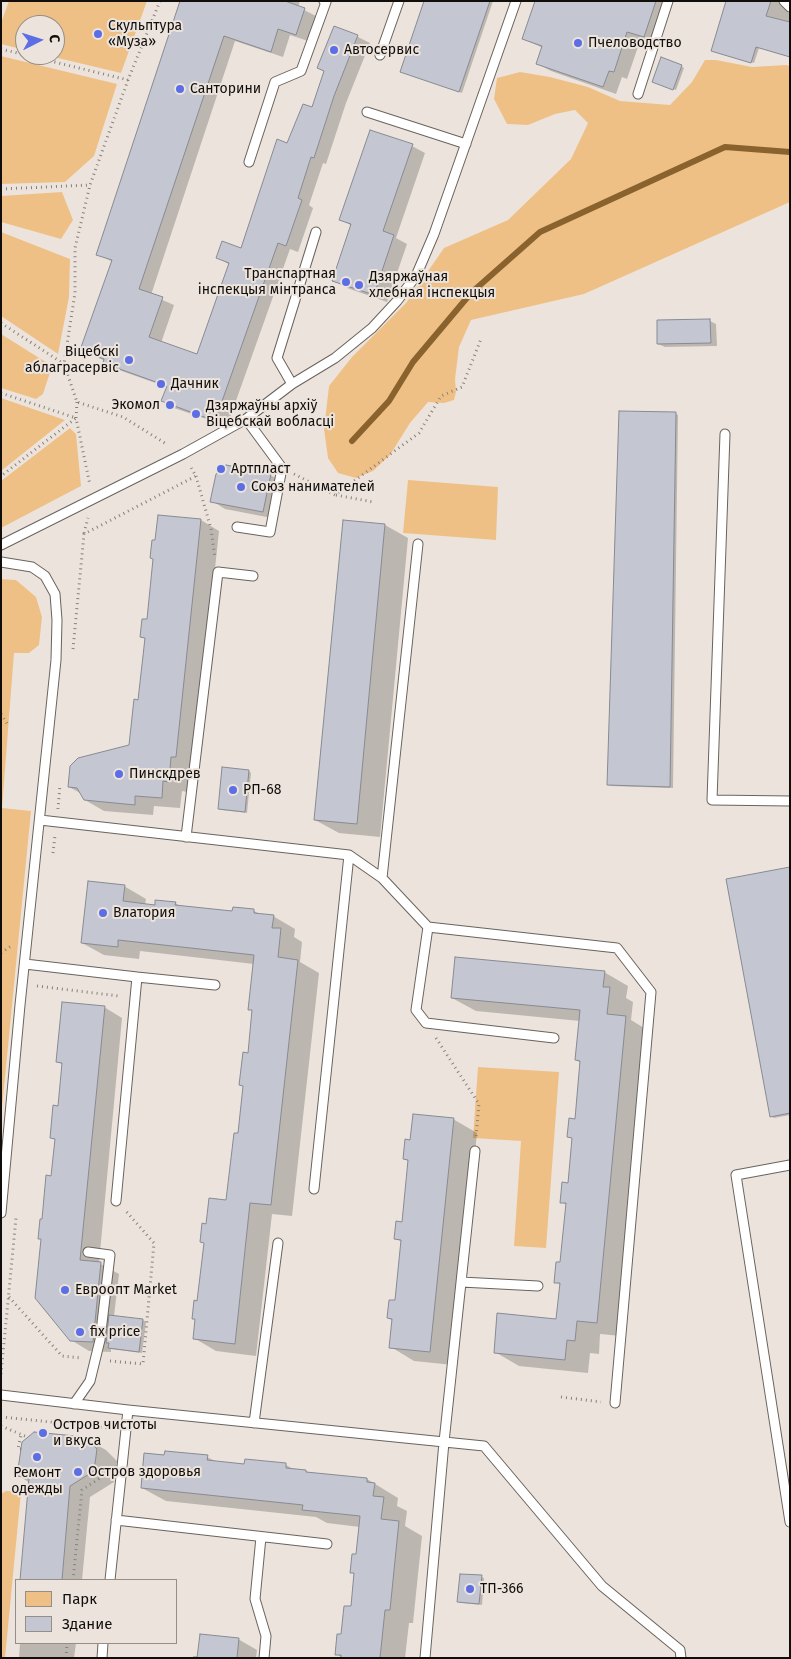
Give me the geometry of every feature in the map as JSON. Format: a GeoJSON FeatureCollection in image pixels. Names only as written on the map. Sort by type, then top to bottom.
{"type":"FeatureCollection","features":[{"type":"Feature","properties":{"kind":"lane"},"geometry":{"type":"LineString","coordinates":[[249,162],[275,82],[301,71],[326,2],[324,1]]}},
{"type":"Feature","properties":{"kind":"lane"},"geometry":{"type":"LineString","coordinates":[[380,55],[399,1]]}},
{"type":"Feature","properties":{"kind":"lane"},"geometry":{"type":"LineString","coordinates":[[1,545],[183,454],[246,419],[292,384],[335,358],[372,328],[397,301],[416,276],[434,234],[516,1]]}},
{"type":"Feature","properties":{"kind":"lane"},"geometry":{"type":"LineString","coordinates":[[638,94],[668,1]]}},
{"type":"Feature","properties":{"kind":"lane"},"geometry":{"type":"LineString","coordinates":[[784,1],[790,7]]}},
{"type":"Feature","properties":{"kind":"lane"},"geometry":{"type":"LineString","coordinates":[[367,112],[466,144]]}},
{"type":"Feature","properties":{"kind":"lane"},"geometry":{"type":"LineString","coordinates":[[292,384],[277,358],[316,232]]}},
{"type":"Feature","properties":{"kind":"lane"},"geometry":{"type":"LineString","coordinates":[[237,527],[270,532],[282,468],[246,419]]}},
{"type":"Feature","properties":{"kind":"lane"},"geometry":{"type":"LineString","coordinates":[[725,434],[712,800],[790,801]]}},
{"type":"Feature","properties":{"kind":"lane"},"geometry":{"type":"LineString","coordinates":[[382,878],[418,544]]}},
{"type":"Feature","properties":{"kind":"lane"},"geometry":{"type":"LineString","coordinates":[[1,562],[32,567],[45,576],[55,594],[57,620],[56,660],[1,1213]]}},
{"type":"Feature","properties":{"kind":"lane"},"geometry":{"type":"LineString","coordinates":[[186,837],[218,572],[253,576]]}},
{"type":"Feature","properties":{"kind":"lane"},"geometry":{"type":"LineString","coordinates":[[40,820],[349,855],[382,878],[428,927],[618,948],[651,992],[615,1403]]}},
{"type":"Feature","properties":{"kind":"lane"},"geometry":{"type":"LineString","coordinates":[[314,1188],[349,855]]}},
{"type":"Feature","properties":{"kind":"lane"},"geometry":{"type":"LineString","coordinates":[[428,927],[416,1010],[426,1023],[554,1038]]}},
{"type":"Feature","properties":{"kind":"lane"},"geometry":{"type":"LineString","coordinates":[[25,964],[215,985]]}},
{"type":"Feature","properties":{"kind":"lane"},"geometry":{"type":"LineString","coordinates":[[116,1201],[137,977]]}},
{"type":"Feature","properties":{"kind":"lane"},"geometry":{"type":"LineString","coordinates":[[425,1658],[444,1442],[475,1151]]}},
{"type":"Feature","properties":{"kind":"lane"},"geometry":{"type":"LineString","coordinates":[[790,1165],[736,1175],[790,1522]]}},
{"type":"Feature","properties":{"kind":"lane"},"geometry":{"type":"LineString","coordinates":[[254,1423],[278,1243]]}},
{"type":"Feature","properties":{"kind":"lane"},"geometry":{"type":"LineString","coordinates":[[74,1404],[90,1381],[100,1340],[110,1255],[88,1252]]}},
{"type":"Feature","properties":{"kind":"lane"},"geometry":{"type":"LineString","coordinates":[[462,1282],[538,1286]]}},
{"type":"Feature","properties":{"kind":"lane"},"geometry":{"type":"LineString","coordinates":[[1,1395],[128,1410],[484,1446],[602,1586],[680,1650],[678,1657]]}},
{"type":"Feature","properties":{"kind":"lane"},"geometry":{"type":"LineString","coordinates":[[110,1579],[128,1410]]}},
{"type":"Feature","properties":{"kind":"lane"},"geometry":{"type":"LineString","coordinates":[[116,1520],[327,1544]]}},
{"type":"Feature","properties":{"kind":"lane"},"geometry":{"type":"LineString","coordinates":[[261,1537],[255,1599],[266,1636],[264,1658]]}},
{"type":"Feature","properties":{"kind":"lane"},"geometry":{"type":"LineString","coordinates":[[102,1658],[103,1644]]}},
{"type":"Feature","properties":{"kind":"path"},"geometry":{"type":"LineString","coordinates":[[72,658],[84,534],[94,499],[76,418],[78,402],[64,364],[75,293],[75,248],[90,185],[128,80],[160,1]]}},
{"type":"Feature","properties":{"kind":"path"},"geometry":{"type":"LineString","coordinates":[[1,49],[128,80]]}},
{"type":"Feature","properties":{"kind":"path"},"geometry":{"type":"LineString","coordinates":[[1,189],[90,185]]}},
{"type":"Feature","properties":{"kind":"path"},"geometry":{"type":"LineString","coordinates":[[1,323],[64,364]]}},
{"type":"Feature","properties":{"kind":"path"},"geometry":{"type":"LineString","coordinates":[[335,495],[418,433],[441,396],[462,387],[481,339]]}},
{"type":"Feature","properties":{"kind":"path"},"geometry":{"type":"LineString","coordinates":[[1,393],[76,418]]}},
{"type":"Feature","properties":{"kind":"path"},"geometry":{"type":"LineString","coordinates":[[78,402],[123,417],[183,454],[196,476],[211,530],[218,572]]}},
{"type":"Feature","properties":{"kind":"path"},"geometry":{"type":"LineString","coordinates":[[1,476],[76,418]]}},
{"type":"Feature","properties":{"kind":"path"},"geometry":{"type":"LineString","coordinates":[[282,468],[335,495],[373,502]]}},
{"type":"Feature","properties":{"kind":"path"},"geometry":{"type":"LineString","coordinates":[[84,534],[196,476]]}},
{"type":"Feature","properties":{"kind":"path"},"geometry":{"type":"LineString","coordinates":[[1,714],[8,725]]}},
{"type":"Feature","properties":{"kind":"path"},"geometry":{"type":"LineString","coordinates":[[52,860],[60,784]]}},
{"type":"Feature","properties":{"kind":"path"},"geometry":{"type":"LineString","coordinates":[[36,995],[40,966]]}},
{"type":"Feature","properties":{"kind":"path"},"geometry":{"type":"LineString","coordinates":[[426,1023],[479,1104],[475,1151]]}},
{"type":"Feature","properties":{"kind":"path"},"geometry":{"type":"LineString","coordinates":[[1,1374],[16,1217]]}},
{"type":"Feature","properties":{"kind":"path"},"geometry":{"type":"LineString","coordinates":[[561,1397],[604,1402]]}},
{"type":"Feature","properties":{"kind":"path"},"geometry":{"type":"LineString","coordinates":[[1,1417],[110,1428],[109,1438]]}},
{"type":"Feature","properties":{"kind":"path"},"geometry":{"type":"LineString","coordinates":[[1,1426],[27,1437]]}},
{"type":"Feature","properties":{"kind":"path"},"geometry":{"type":"LineString","coordinates":[[21,1435],[18,1449],[21,1449]]}},
{"type":"Feature","properties":{"kind":"path"},"geometry":{"type":"LineString","coordinates":[[73,1579],[82,1490],[106,1475],[106,1466]]}},
{"type":"Feature","properties":{"kind":"path"},"geometry":{"type":"LineString","coordinates":[[66,1658],[67,1644]]}},
{"type":"Feature","properties":{"kind":"green space"},"geometry":{"type":"Polygon","coordinates":[[[9,1],[147,1],[121,73],[65,60],[65,15],[15,15],[15,48],[1,44],[1,23],[9,1]]]}},
{"type":"Feature","properties":{"kind":"green space"},"geometry":{"type":"Polygon","coordinates":[[[1,56],[15,59],[15,65],[38,65],[117,84],[94,156],[65,182],[1,184],[1,56]]]}},
{"type":"Feature","properties":{"kind":"green space"},"geometry":{"type":"Polygon","coordinates":[[[705,60],[716,60],[752,67],[790,66],[790,202],[584,294],[471,320],[459,347],[454,400],[444,403],[428,402],[410,423],[390,455],[373,471],[356,478],[338,473],[328,458],[324,429],[329,386],[352,357],[406,303],[444,248],[508,220],[571,159],[588,123],[575,110],[555,114],[528,125],[507,124],[494,99],[497,78],[520,72],[550,77],[588,87],[620,101],[670,105],[692,82],[705,60]]]}},
{"type":"Feature","properties":{"kind":"green space"},"geometry":{"type":"Polygon","coordinates":[[[62,192],[73,220],[61,239],[1,222],[1,196],[62,192]]]}},
{"type":"Feature","properties":{"kind":"green space"},"geometry":{"type":"Polygon","coordinates":[[[1,232],[70,259],[69,297],[58,354],[1,316],[1,232]]]}},
{"type":"Feature","properties":{"kind":"green space"},"geometry":{"type":"Polygon","coordinates":[[[1,334],[52,366],[43,394],[36,399],[1,388],[1,334]]]}},
{"type":"Feature","properties":{"kind":"green space"},"geometry":{"type":"Polygon","coordinates":[[[1,398],[65,420],[1,471],[1,398]]]}},
{"type":"Feature","properties":{"kind":"green space"},"geometry":{"type":"Polygon","coordinates":[[[70,428],[76,434],[81,486],[1,528],[1,481],[70,428]]]}},
{"type":"Feature","properties":{"kind":"green space"},"geometry":{"type":"Polygon","coordinates":[[[408,480],[498,487],[496,540],[403,533],[408,480]]]}},
{"type":"Feature","properties":{"kind":"green space"},"geometry":{"type":"Polygon","coordinates":[[[1,579],[16,580],[36,597],[42,617],[39,645],[29,653],[14,653],[2,808],[31,811],[1,1118],[1,579]]]}},
{"type":"Feature","properties":{"kind":"green space"},"geometry":{"type":"Polygon","coordinates":[[[478,1067],[559,1072],[546,1248],[514,1246],[521,1141],[473,1138],[478,1067]]]}},
{"type":"Feature","properties":{"kind":"green space"},"geometry":{"type":"Polygon","coordinates":[[[6,1491],[21,1492],[5,1658],[1,1658],[1,1494],[6,1491]]]}},
{"type":"Feature","properties":{"kind":"building"},"geometry":{"type":"Polygon","coordinates":[[[180,1],[285,1],[305,8],[296,35],[278,29],[271,52],[224,36],[139,289],[163,297],[149,337],[197,354],[229,263],[216,258],[222,241],[241,248],[277,139],[287,143],[303,104],[312,107],[324,71],[317,68],[334,26],[358,35],[334,96],[314,158],[311,157],[298,198],[302,200],[286,246],[278,243],[215,421],[161,401],[167,386],[103,363],[104,359],[80,350],[112,260],[96,255],[180,1]]]}},
{"type":"Feature","properties":{"kind":"building"},"geometry":{"type":"Polygon","coordinates":[[[424,1],[490,1],[459,92],[400,72],[424,1]]]}},
{"type":"Feature","properties":{"kind":"building","name":"Пчеловодство"},"geometry":{"type":"Polygon","coordinates":[[[535,1],[656,1],[644,37],[627,32],[614,72],[609,71],[603,87],[536,64],[542,46],[522,39],[535,1]]]}},
{"type":"Feature","properties":{"kind":"building"},"geometry":{"type":"Polygon","coordinates":[[[726,1],[771,1],[766,16],[790,22],[790,57],[756,47],[751,63],[711,51],[726,1]]]}},
{"type":"Feature","properties":{"kind":"building"},"geometry":{"type":"Polygon","coordinates":[[[661,57],[682,65],[673,90],[652,82],[661,57]]]}},
{"type":"Feature","properties":{"kind":"building"},"geometry":{"type":"Polygon","coordinates":[[[370,130],[413,144],[383,231],[394,235],[374,295],[332,281],[351,224],[339,220],[370,130]]]}},
{"type":"Feature","properties":{"kind":"building"},"geometry":{"type":"Polygon","coordinates":[[[710,319],[711,343],[657,344],[657,320],[710,319]]]}},
{"type":"Feature","properties":{"kind":"building"},"geometry":{"type":"Polygon","coordinates":[[[619,411],[676,412],[670,787],[607,785],[619,411]]]}},
{"type":"Feature","properties":{"kind":"building","name":"Союз нанимателей"},"geometry":{"type":"Polygon","coordinates":[[[226,465],[271,474],[263,512],[210,502],[216,474],[226,465]]]}},
{"type":"Feature","properties":{"kind":"building"},"geometry":{"type":"Polygon","coordinates":[[[158,515],[201,519],[176,757],[171,757],[169,782],[163,781],[162,798],[135,796],[135,805],[84,800],[77,788],[68,787],[70,766],[78,758],[129,745],[134,699],[138,700],[145,638],[140,637],[142,619],[147,619],[153,559],[150,558],[152,540],[155,540],[158,515]]]}},
{"type":"Feature","properties":{"kind":"building"},"geometry":{"type":"Polygon","coordinates":[[[343,520],[385,524],[357,824],[314,820],[343,520]]]}},
{"type":"Feature","properties":{"kind":"building","name":"РП-68"},"geometry":{"type":"Polygon","coordinates":[[[222,767],[249,770],[245,812],[218,809],[222,767]]]}},
{"type":"Feature","properties":{"kind":"building"},"geometry":{"type":"Polygon","coordinates":[[[790,867],[790,1113],[770,1117],[726,879],[790,867]]]}},
{"type":"Feature","properties":{"kind":"building"},"geometry":{"type":"Polygon","coordinates":[[[88,881],[125,885],[123,901],[155,905],[155,900],[176,902],[175,905],[232,911],[233,907],[254,909],[254,913],[274,915],[272,928],[281,928],[278,957],[298,960],[271,1205],[250,1203],[235,1344],[193,1339],[195,1319],[192,1319],[194,1300],[197,1301],[204,1243],[200,1242],[202,1223],[206,1224],[209,1198],[226,1200],[234,1133],[238,1133],[243,1086],[239,1085],[243,1052],[248,1053],[252,1010],[248,1010],[254,955],[118,940],[118,947],[81,943],[88,881]]]}},
{"type":"Feature","properties":{"kind":"building"},"geometry":{"type":"Polygon","coordinates":[[[455,957],[605,971],[603,987],[610,987],[607,1014],[626,1016],[597,1323],[577,1321],[575,1341],[567,1340],[565,1360],[494,1353],[497,1313],[556,1319],[560,1283],[554,1283],[556,1262],[560,1262],[566,1203],[560,1203],[562,1182],[568,1183],[572,1138],[567,1137],[569,1118],[575,1119],[580,1061],[575,1060],[580,1010],[451,998],[455,957]]]}},
{"type":"Feature","properties":{"kind":"building"},"geometry":{"type":"Polygon","coordinates":[[[62,1002],[105,1006],[80,1260],[101,1262],[93,1342],[70,1341],[35,1298],[41,1239],[38,1239],[40,1219],[42,1219],[46,1175],[51,1176],[55,1139],[50,1138],[53,1105],[58,1106],[62,1063],[56,1062],[62,1002]]]}},
{"type":"Feature","properties":{"kind":"building"},"geometry":{"type":"Polygon","coordinates":[[[413,1114],[454,1118],[430,1352],[389,1348],[392,1319],[387,1318],[389,1300],[395,1300],[401,1240],[394,1239],[396,1221],[402,1222],[408,1160],[403,1159],[405,1139],[410,1140],[413,1114]]]}},
{"type":"Feature","properties":{"kind":"building"},"geometry":{"type":"Polygon","coordinates":[[[109,1315],[143,1319],[139,1352],[108,1348],[109,1343],[106,1343],[109,1315]]]}},
{"type":"Feature","properties":{"kind":"building"},"geometry":{"type":"Polygon","coordinates":[[[34,1432],[86,1437],[97,1449],[94,1471],[70,1486],[62,1579],[20,1579],[29,1478],[17,1476],[22,1442],[34,1432]]]}},
{"type":"Feature","properties":{"kind":"building"},"geometry":{"type":"Polygon","coordinates":[[[165,1451],[208,1455],[207,1460],[244,1464],[245,1459],[286,1463],[286,1468],[306,1470],[306,1472],[367,1478],[367,1482],[375,1483],[373,1496],[384,1497],[381,1519],[399,1521],[390,1610],[385,1610],[380,1658],[341,1658],[341,1655],[335,1655],[337,1634],[341,1634],[344,1606],[351,1606],[354,1573],[350,1573],[352,1554],[356,1554],[360,1516],[302,1510],[303,1505],[141,1488],[144,1453],[164,1455],[165,1451]]]}},
{"type":"Feature","properties":{"kind":"building","name":"ТП-366"},"geometry":{"type":"Polygon","coordinates":[[[460,1574],[482,1575],[479,1604],[457,1602],[460,1574]]]}},
{"type":"Feature","properties":{"kind":"building"},"geometry":{"type":"Polygon","coordinates":[[[200,1634],[239,1638],[237,1658],[197,1658],[200,1634]]]}},
{"type":"Feature","properties":{"kind":"waterway"},"geometry":{"type":"LineString","coordinates":[[352,441],[389,401],[413,362],[471,293],[540,232],[725,147],[790,152]]}},
{"type":"Feature","properties":{"kind":"place","name":"Скульптура «Муза»"},"geometry":{"type":"Point","coordinates":[98,34]}},
{"type":"Feature","properties":{"kind":"place","name":"Пчеловодство"},"geometry":{"type":"Point","coordinates":[578,43]}},
{"type":"Feature","properties":{"kind":"place","name":"Автосервис"},"geometry":{"type":"Point","coordinates":[334,50]}},
{"type":"Feature","properties":{"kind":"place","name":"Санторини"},"geometry":{"type":"Point","coordinates":[180,89]}},
{"type":"Feature","properties":{"kind":"place","name":"Транспартная інспекцыя мінтранса"},"geometry":{"type":"Point","coordinates":[346,282]}},
{"type":"Feature","properties":{"kind":"place","name":"Дзяржаўная хлебная інспекцыя"},"geometry":{"type":"Point","coordinates":[359,285]}},
{"type":"Feature","properties":{"kind":"place","name":"Віцебскі аблаграсервіс"},"geometry":{"type":"Point","coordinates":[129,360]}},
{"type":"Feature","properties":{"kind":"place","name":"Дачник"},"geometry":{"type":"Point","coordinates":[161,384]}},
{"type":"Feature","properties":{"kind":"place","name":"Экомол"},"geometry":{"type":"Point","coordinates":[170,405]}},
{"type":"Feature","properties":{"kind":"place","name":"Дзяржаўны архіў Віцебскай вобласці"},"geometry":{"type":"Point","coordinates":[196,414]}},
{"type":"Feature","properties":{"kind":"place","name":"Артпласт"},"geometry":{"type":"Point","coordinates":[221,469]}},
{"type":"Feature","properties":{"kind":"place","name":"Союз нанимателей"},"geometry":{"type":"Point","coordinates":[241,487]}},
{"type":"Feature","properties":{"kind":"place","name":"Пинскдрев"},"geometry":{"type":"Point","coordinates":[119,774]}},
{"type":"Feature","properties":{"kind":"place","name":"РП-68"},"geometry":{"type":"Point","coordinates":[233,790]}},
{"type":"Feature","properties":{"kind":"place","name":"Влатория"},"geometry":{"type":"Point","coordinates":[103,913]}},
{"type":"Feature","properties":{"kind":"place","name":"Евроопт Market"},"geometry":{"type":"Point","coordinates":[65,1290]}},
{"type":"Feature","properties":{"kind":"place","name":"fix price"},"geometry":{"type":"Point","coordinates":[80,1332]}},
{"type":"Feature","properties":{"kind":"place","name":"Остров чистоты и вкуса"},"geometry":{"type":"Point","coordinates":[43,1433]}},
{"type":"Feature","properties":{"kind":"place","name":"Ремонт одежды"},"geometry":{"type":"Point","coordinates":[37,1457]}},
{"type":"Feature","properties":{"kind":"place","name":"Остров здоровья"},"geometry":{"type":"Point","coordinates":[78,1472]}},
{"type":"Feature","properties":{"kind":"place","name":"ТП-366"},"geometry":{"type":"Point","coordinates":[470,1589]}}]}
